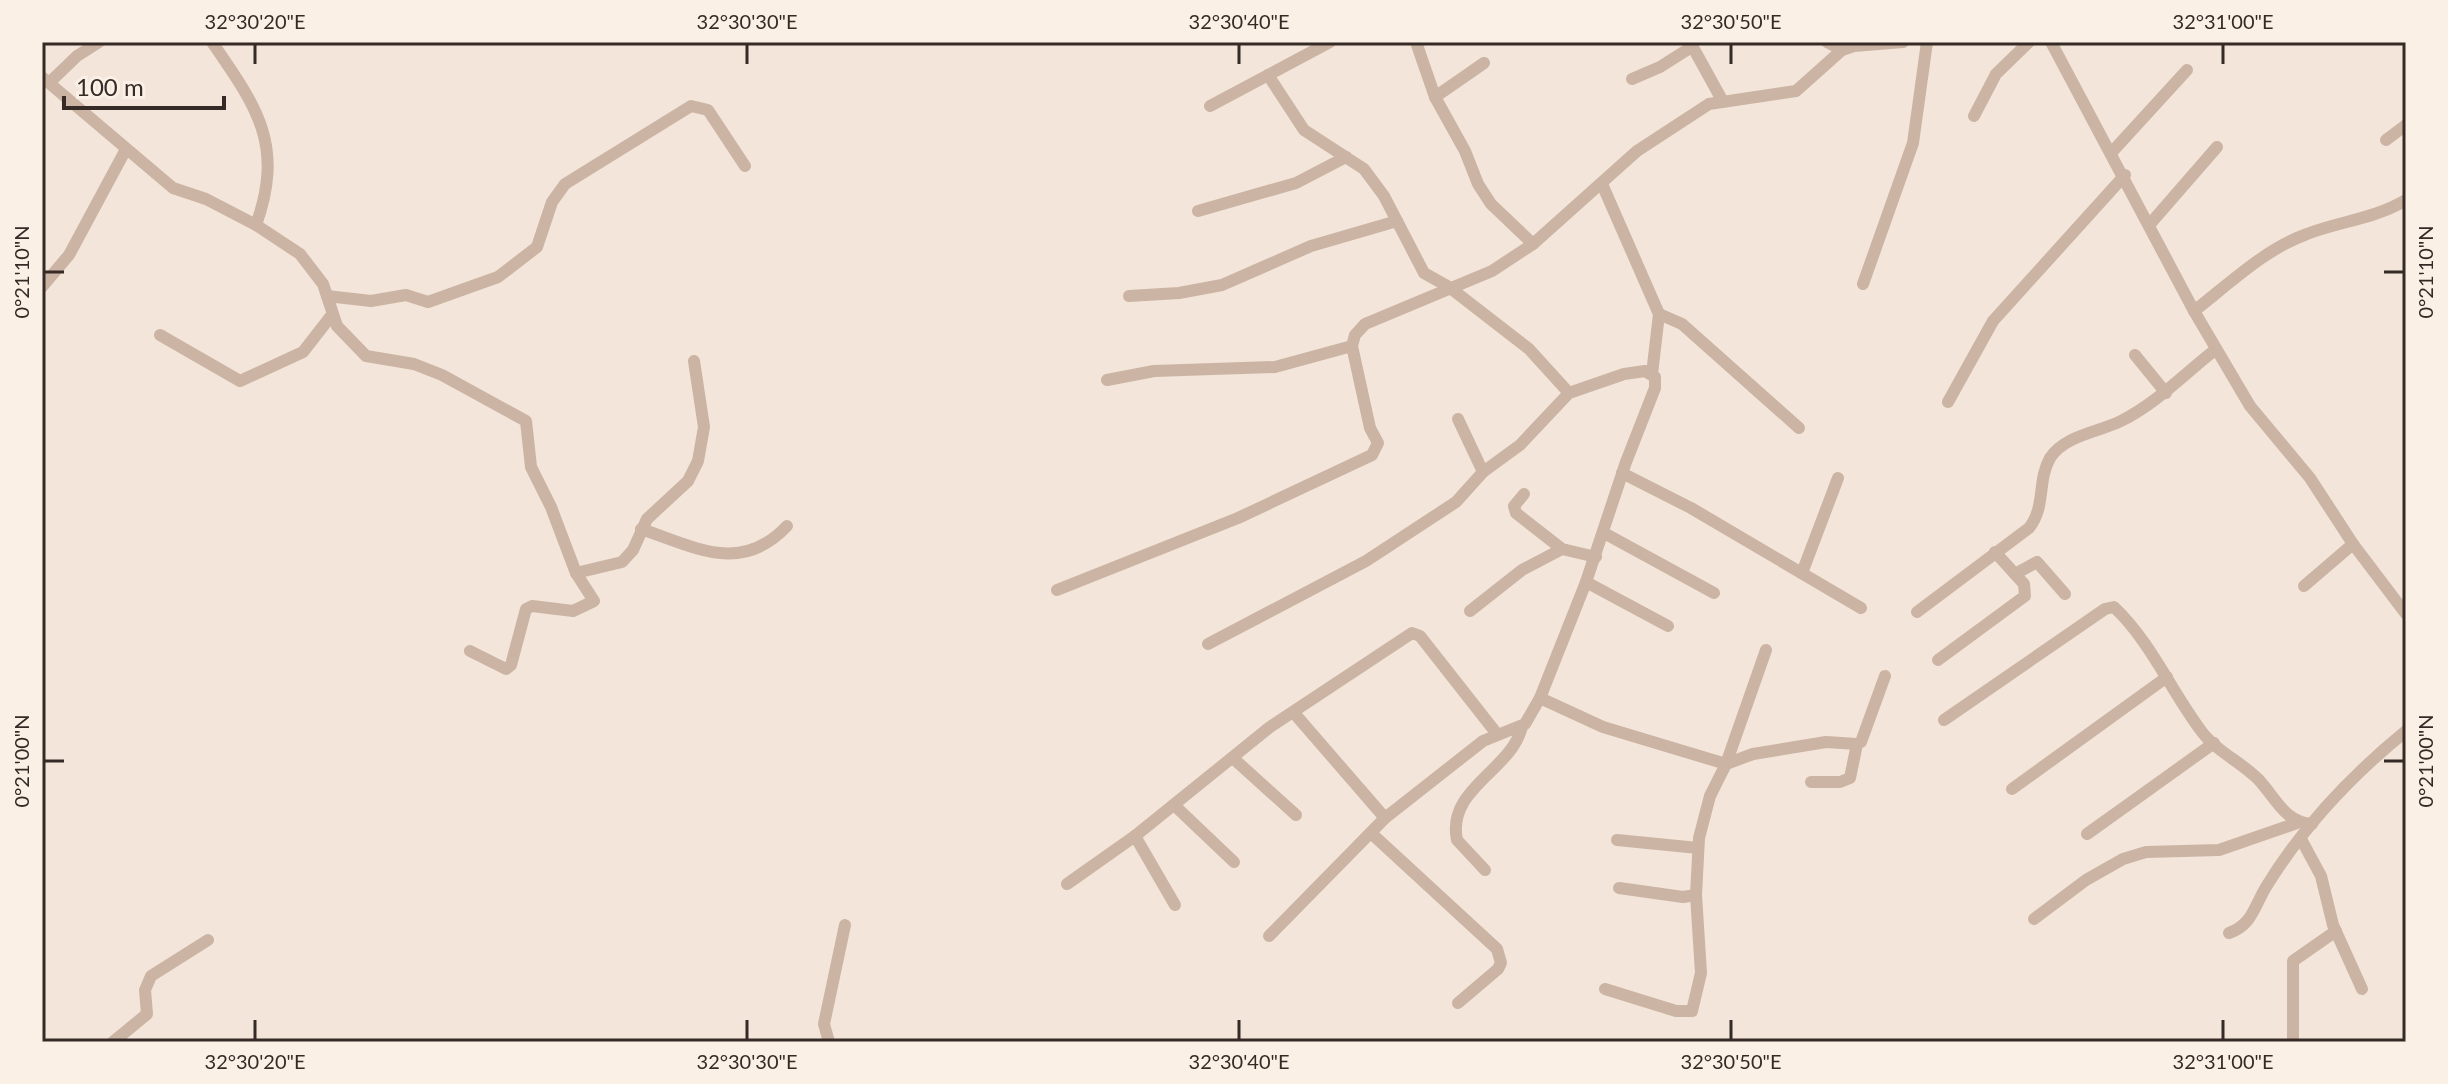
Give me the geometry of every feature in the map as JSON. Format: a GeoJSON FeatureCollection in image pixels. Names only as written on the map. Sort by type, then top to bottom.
{"type":"FeatureCollection","features":[{"type":"Feature","properties":{"kind":"street"},"geometry":{"type":"LineString","coordinates":[[99,42],[46,80],[125,151],[173,188],[206,199],[256,225],[312,266],[327,296],[331,316],[366,356],[414,364],[442,375],[514,411],[526,421],[527,457],[576,573],[594,601],[573,611],[532,606],[526,609],[511,665],[501,669],[470,651]]}},
{"type":"Feature","properties":{"kind":"street"},"geometry":{"type":"LineString","coordinates":[[212,42],[247,92],[265,131],[266,181],[256,225]]}},
{"type":"Feature","properties":{"kind":"street"},"geometry":{"type":"LineString","coordinates":[[1210,106],[1330,42]]}},
{"type":"Feature","properties":{"kind":"street"},"geometry":{"type":"LineString","coordinates":[[1416,42],[1435,97],[1491,204],[1533,244]]}},
{"type":"Feature","properties":{"kind":"street"},"geometry":{"type":"LineString","coordinates":[[1827,42],[1842,50]]}},
{"type":"Feature","properties":{"kind":"street"},"geometry":{"type":"LineString","coordinates":[[1057,590],[1238,518],[1377,452],[1378,443],[1370,428],[1352,346],[1355,335],[1365,324],[1492,271],[1533,244],[1637,151],[1709,104],[1796,91],[1842,50],[1903,42]]}},
{"type":"Feature","properties":{"kind":"street"},"geometry":{"type":"LineString","coordinates":[[1863,284],[1913,143],[1927,42]]}},
{"type":"Feature","properties":{"kind":"street"},"geometry":{"type":"LineString","coordinates":[[1974,116],[1996,74],[2029,42]]}},
{"type":"Feature","properties":{"kind":"street"},"geometry":{"type":"LineString","coordinates":[[2051,42],[2125,175],[2215,350],[2250,406],[2310,478],[2353,544],[2406,614]]}},
{"type":"Feature","properties":{"kind":"street"},"geometry":{"type":"LineString","coordinates":[[1632,79],[1660,67],[1691,44],[1722,100]]}},
{"type":"Feature","properties":{"kind":"street"},"geometry":{"type":"LineString","coordinates":[[1435,97],[1484,63]]}},
{"type":"Feature","properties":{"kind":"street"},"geometry":{"type":"LineString","coordinates":[[2112,152],[2187,70]]}},
{"type":"Feature","properties":{"kind":"street"},"geometry":{"type":"LineString","coordinates":[[1268,75],[1304,130],[1364,169],[1397,221],[1424,273],[1449,287],[1529,349],[1569,393]]}},
{"type":"Feature","properties":{"kind":"street"},"geometry":{"type":"LineString","coordinates":[[327,296],[371,301],[406,295],[424,302],[498,277],[537,247],[552,202],[565,184],[691,106],[708,110],[745,166]]}},
{"type":"Feature","properties":{"kind":"street"},"geometry":{"type":"LineString","coordinates":[[2386,140],[2406,125]]}},
{"type":"Feature","properties":{"kind":"street"},"geometry":{"type":"LineString","coordinates":[[2150,224],[2217,147]]}},
{"type":"Feature","properties":{"kind":"street"},"geometry":{"type":"LineString","coordinates":[[42,287],[69,255],[125,151]]}},
{"type":"Feature","properties":{"kind":"street"},"geometry":{"type":"LineString","coordinates":[[1198,211],[1296,183],[1346,157]]}},
{"type":"Feature","properties":{"kind":"street"},"geometry":{"type":"LineString","coordinates":[[1948,402],[1993,321],[2125,175]]}},
{"type":"Feature","properties":{"kind":"street"},"geometry":{"type":"LineString","coordinates":[[1485,870],[1457,840],[1456,822],[1466,799],[1478,783],[1516,747],[1522,726],[1540,698],[1596,557],[1622,473],[1655,388],[1652,374],[1659,314],[1602,184]]}},
{"type":"Feature","properties":{"kind":"street"},"geometry":{"type":"LineString","coordinates":[[2194,311],[2265,257],[2303,235],[2383,214],[2406,200]]}},
{"type":"Feature","properties":{"kind":"street"},"geometry":{"type":"LineString","coordinates":[[1129,296],[1179,293],[1222,285],[1311,246],[1397,221]]}},
{"type":"Feature","properties":{"kind":"street"},"geometry":{"type":"LineString","coordinates":[[1659,314],[1682,324],[1799,428]]}},
{"type":"Feature","properties":{"kind":"street"},"geometry":{"type":"LineString","coordinates":[[160,335],[240,381],[303,352],[331,316]]}},
{"type":"Feature","properties":{"kind":"street"},"geometry":{"type":"LineString","coordinates":[[1107,380],[1154,371],[1275,367],[1352,346]]}},
{"type":"Feature","properties":{"kind":"street"},"geometry":{"type":"LineString","coordinates":[[1917,612],[2038,517],[2044,474],[2051,458],[2060,448],[2120,421],[2166,393],[2215,350]]}},
{"type":"Feature","properties":{"kind":"street"},"geometry":{"type":"LineString","coordinates":[[2135,355],[2166,393]]}},
{"type":"Feature","properties":{"kind":"street"},"geometry":{"type":"LineString","coordinates":[[576,573],[622,562],[633,550],[641,529],[654,510],[688,481],[698,461],[704,427],[694,361]]}},
{"type":"Feature","properties":{"kind":"street"},"geometry":{"type":"LineString","coordinates":[[1208,644],[1366,561],[1456,502],[1483,472],[1520,445],[1569,393],[1624,374],[1652,374]]}},
{"type":"Feature","properties":{"kind":"street"},"geometry":{"type":"LineString","coordinates":[[1458,419],[1483,472]]}},
{"type":"Feature","properties":{"kind":"street"},"geometry":{"type":"LineString","coordinates":[[1622,473],[1691,508],[1765,555],[1861,608]]}},
{"type":"Feature","properties":{"kind":"street"},"geometry":{"type":"LineString","coordinates":[[1802,573],[1838,478]]}},
{"type":"Feature","properties":{"kind":"street"},"geometry":{"type":"LineString","coordinates":[[1524,494],[1514,506],[1516,513],[1562,549],[1596,557]]}},
{"type":"Feature","properties":{"kind":"street"},"geometry":{"type":"LineString","coordinates":[[641,529],[720,555],[763,547],[787,526]]}},
{"type":"Feature","properties":{"kind":"street"},"geometry":{"type":"LineString","coordinates":[[1604,533],[1714,593]]}},
{"type":"Feature","properties":{"kind":"street"},"geometry":{"type":"LineString","coordinates":[[2304,586],[2353,544]]}},
{"type":"Feature","properties":{"kind":"street"},"geometry":{"type":"LineString","coordinates":[[1470,611],[1522,570],[1562,549]]}},
{"type":"Feature","properties":{"kind":"street"},"geometry":{"type":"LineString","coordinates":[[1938,660],[2025,596],[2026,588],[1995,552]]}},
{"type":"Feature","properties":{"kind":"street"},"geometry":{"type":"LineString","coordinates":[[2015,574],[2037,562],[2065,594]]}},
{"type":"Feature","properties":{"kind":"street"},"geometry":{"type":"LineString","coordinates":[[1586,582],[1668,626]]}},
{"type":"Feature","properties":{"kind":"street"},"geometry":{"type":"LineString","coordinates":[[1944,720],[2110,606],[2122,614],[2202,732],[2258,780],[2297,823]]}},
{"type":"Feature","properties":{"kind":"street"},"geometry":{"type":"LineString","coordinates":[[1067,884],[1135,836],[1270,727],[1415,633],[1497,734]]}},
{"type":"Feature","properties":{"kind":"street"},"geometry":{"type":"LineString","coordinates":[[1605,989],[1676,1011],[1692,1011],[1701,973],[1696,895],[1698,848],[1710,796],[1726,764],[1766,650]]}},
{"type":"Feature","properties":{"kind":"street"},"geometry":{"type":"LineString","coordinates":[[1540,698],[1603,727],[1726,764],[1753,754],[1826,742],[1861,742],[1885,676]]}},
{"type":"Feature","properties":{"kind":"street"},"geometry":{"type":"LineString","coordinates":[[2012,789],[2167,677]]}},
{"type":"Feature","properties":{"kind":"street"},"geometry":{"type":"LineString","coordinates":[[1294,713],[1385,818]]}},
{"type":"Feature","properties":{"kind":"street"},"geometry":{"type":"LineString","coordinates":[[1269,936],[1385,818],[1497,734],[1522,726]]}},
{"type":"Feature","properties":{"kind":"street"},"geometry":{"type":"LineString","coordinates":[[2229,933],[2249,923],[2267,885],[2312,824],[2356,776],[2406,731]]}},
{"type":"Feature","properties":{"kind":"street"},"geometry":{"type":"LineString","coordinates":[[2087,834],[2214,743]]}},
{"type":"Feature","properties":{"kind":"street"},"geometry":{"type":"LineString","coordinates":[[1811,782],[1840,782],[1850,778],[1857,744]]}},
{"type":"Feature","properties":{"kind":"street"},"geometry":{"type":"LineString","coordinates":[[1234,759],[1296,815]]}},
{"type":"Feature","properties":{"kind":"street"},"geometry":{"type":"LineString","coordinates":[[1174,805],[1234,862]]}},
{"type":"Feature","properties":{"kind":"street"},"geometry":{"type":"LineString","coordinates":[[2034,919],[2086,880],[2123,859],[2146,852],[2219,850],[2297,823],[2312,824]]}},
{"type":"Feature","properties":{"kind":"street"},"geometry":{"type":"LineString","coordinates":[[1371,833],[1497,949],[1501,963],[1498,969],[1458,1003]]}},
{"type":"Feature","properties":{"kind":"street"},"geometry":{"type":"LineString","coordinates":[[1135,836],[1175,905]]}},
{"type":"Feature","properties":{"kind":"street"},"geometry":{"type":"LineString","coordinates":[[2301,839],[2321,876],[2336,931],[2362,989]]}},
{"type":"Feature","properties":{"kind":"street"},"geometry":{"type":"LineString","coordinates":[[1617,840],[1698,848]]}},
{"type":"Feature","properties":{"kind":"street"},"geometry":{"type":"LineString","coordinates":[[1619,888],[1683,897],[1696,895]]}},
{"type":"Feature","properties":{"kind":"street"},"geometry":{"type":"LineString","coordinates":[[829,1042],[824,1024],[845,925]]}},
{"type":"Feature","properties":{"kind":"street"},"geometry":{"type":"LineString","coordinates":[[2293,1042],[2293,961],[2303,951],[2336,931]]}},
{"type":"Feature","properties":{"kind":"street"},"geometry":{"type":"LineString","coordinates":[[113,1042],[147,1014],[145,990],[151,976],[208,940]]}}]}
